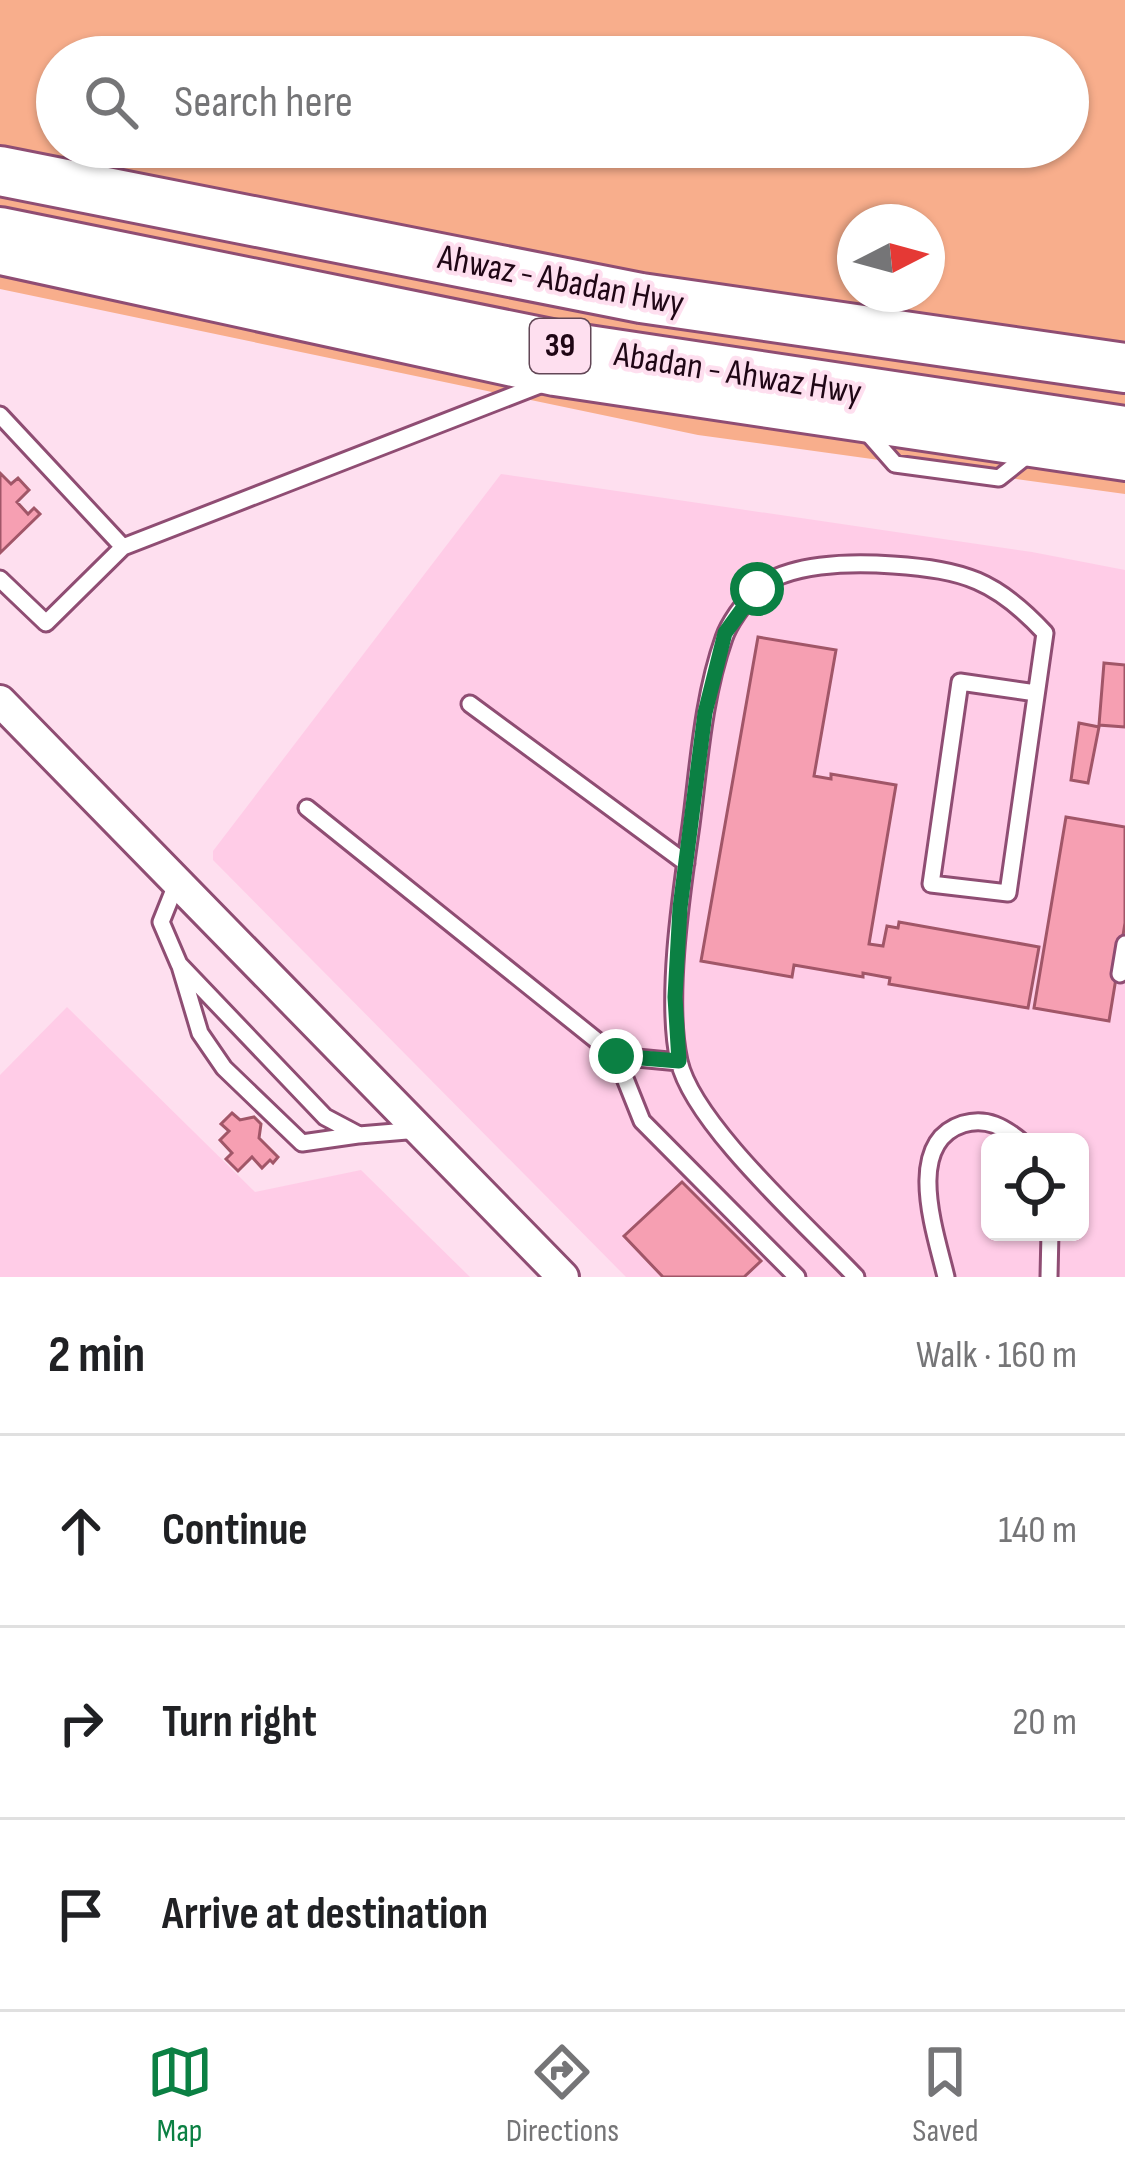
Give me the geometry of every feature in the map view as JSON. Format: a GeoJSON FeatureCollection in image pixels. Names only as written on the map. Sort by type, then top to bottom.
{"type":"FeatureCollection","features":[{"type":"Feature","properties":{"kind":"highway","name":"Ahwaz - Abadan Hwy"},"geometry":{"type":"LineString","coordinates":[[0,171],[640,298],[1125,368]]}},
{"type":"Feature","properties":{"kind":"highway","name":"Abadan - Ahwaz Hwy"},"geometry":{"type":"LineString","coordinates":[[0,232],[558,363],[1125,431]]}},
{"type":"Feature","properties":{"kind":"street"},"geometry":{"type":"LineString","coordinates":[[0,260],[558,363],[864,429],[1125,465]]}},
{"type":"Feature","properties":{"kind":"street"},"geometry":{"type":"LineString","coordinates":[[0,701],[563,1277]]}},
{"type":"Feature","properties":{"kind":"lane"},"geometry":{"type":"LineString","coordinates":[[0,579],[46,623],[123,547],[558,363]]}},
{"type":"Feature","properties":{"kind":"lane"},"geometry":{"type":"LineString","coordinates":[[0,415],[123,547]]}},
{"type":"Feature","properties":{"kind":"lane"},"geometry":{"type":"LineString","coordinates":[[856,1277],[702,1113],[679,1061],[675,997],[686,862],[705,713],[725,633],[757,589],[808,567],[852,562],[944,569],[984,581],[1018,604],[1045,633],[1008,893],[932,884],[960,682],[1036,693]]}},
{"type":"Feature","properties":{"kind":"lane"},"geometry":{"type":"LineString","coordinates":[[470,704],[686,862]]}},
{"type":"Feature","properties":{"kind":"lane"},"geometry":{"type":"LineString","coordinates":[[307,808],[616,1056],[642,1121],[797,1277]]}},
{"type":"Feature","properties":{"kind":"lane"},"geometry":{"type":"LineString","coordinates":[[177,882],[161,922],[200,1033],[224,1068],[302,1142],[419,1130]]}},
{"type":"Feature","properties":{"kind":"lane"},"geometry":{"type":"LineString","coordinates":[[1120,974],[1125,944]]}},
{"type":"Feature","properties":{"kind":"lane"},"geometry":{"type":"LineString","coordinates":[[179,964],[325,1117],[359,1135]]}},
{"type":"Feature","properties":{"kind":"lane"},"geometry":{"type":"LineString","coordinates":[[616,1056],[679,1061]]}},
{"type":"Feature","properties":{"kind":"lane"},"geometry":{"type":"LineString","coordinates":[[946,1277],[926,1177],[932,1150],[949,1130],[967,1123],[990,1122],[1008,1133]]}},
{"type":"Feature","properties":{"kind":"lane"},"geometry":{"type":"LineString","coordinates":[[1049,1277],[1051,1241]]}},
{"type":"Feature","properties":{"kind":"shaded area"},"geometry":{"type":"Polygon","coordinates":[[[0,0],[1125,0],[1125,494],[698,435],[0,289],[0,0]]]}},
{"type":"Feature","properties":{"kind":"shaded area"},"geometry":{"type":"Polygon","coordinates":[[[501,474],[1032,552],[1125,570],[1125,1277],[626,1277],[213,860],[213,851],[501,474]]]}},
{"type":"Feature","properties":{"kind":"shaded area"},"geometry":{"type":"Polygon","coordinates":[[[67,1007],[255,1192],[361,1170],[470,1277],[0,1277],[0,1075],[67,1007]]]}},
{"type":"Feature","properties":{"kind":"building"},"geometry":{"type":"Polygon","coordinates":[[[0,473],[11,484],[18,478],[29,490],[17,502],[28,514],[34,508],[40,514],[0,553],[0,473]]]}},
{"type":"Feature","properties":{"kind":"building"},"geometry":{"type":"Polygon","coordinates":[[[758,637],[836,650],[814,776],[831,779],[831,774],[896,785],[869,944],[883,946],[887,926],[898,928],[899,922],[1039,947],[1028,1008],[889,984],[890,978],[863,973],[863,977],[794,965],[792,977],[701,961],[758,637]]]}},
{"type":"Feature","properties":{"kind":"building"},"geometry":{"type":"Polygon","coordinates":[[[1104,663],[1125,665],[1125,727],[1099,725],[1104,663]]]}},
{"type":"Feature","properties":{"kind":"building"},"geometry":{"type":"Polygon","coordinates":[[[1079,723],[1099,727],[1088,783],[1071,780],[1079,723]]]}},
{"type":"Feature","properties":{"kind":"building"},"geometry":{"type":"Polygon","coordinates":[[[1066,817],[1125,827],[1125,923],[1109,1021],[1034,1008],[1066,817]]]}},
{"type":"Feature","properties":{"kind":"building"},"geometry":{"type":"Polygon","coordinates":[[[232,1113],[240,1120],[254,1117],[261,1124],[259,1138],[278,1157],[273,1163],[270,1160],[262,1168],[252,1157],[238,1171],[226,1159],[232,1153],[220,1140],[229,1131],[221,1124],[232,1113]]]}},
{"type":"Feature","properties":{"kind":"building"},"geometry":{"type":"Polygon","coordinates":[[[682,1182],[761,1261],[744,1277],[663,1277],[624,1236],[682,1182]]]}},
{"type":"Feature","properties":{"kind":"route"},"geometry":{"type":"LineString","coordinates":[[616,1056],[679,1061],[675,997],[680,908],[705,713],[725,633],[757,589]]}}]}
